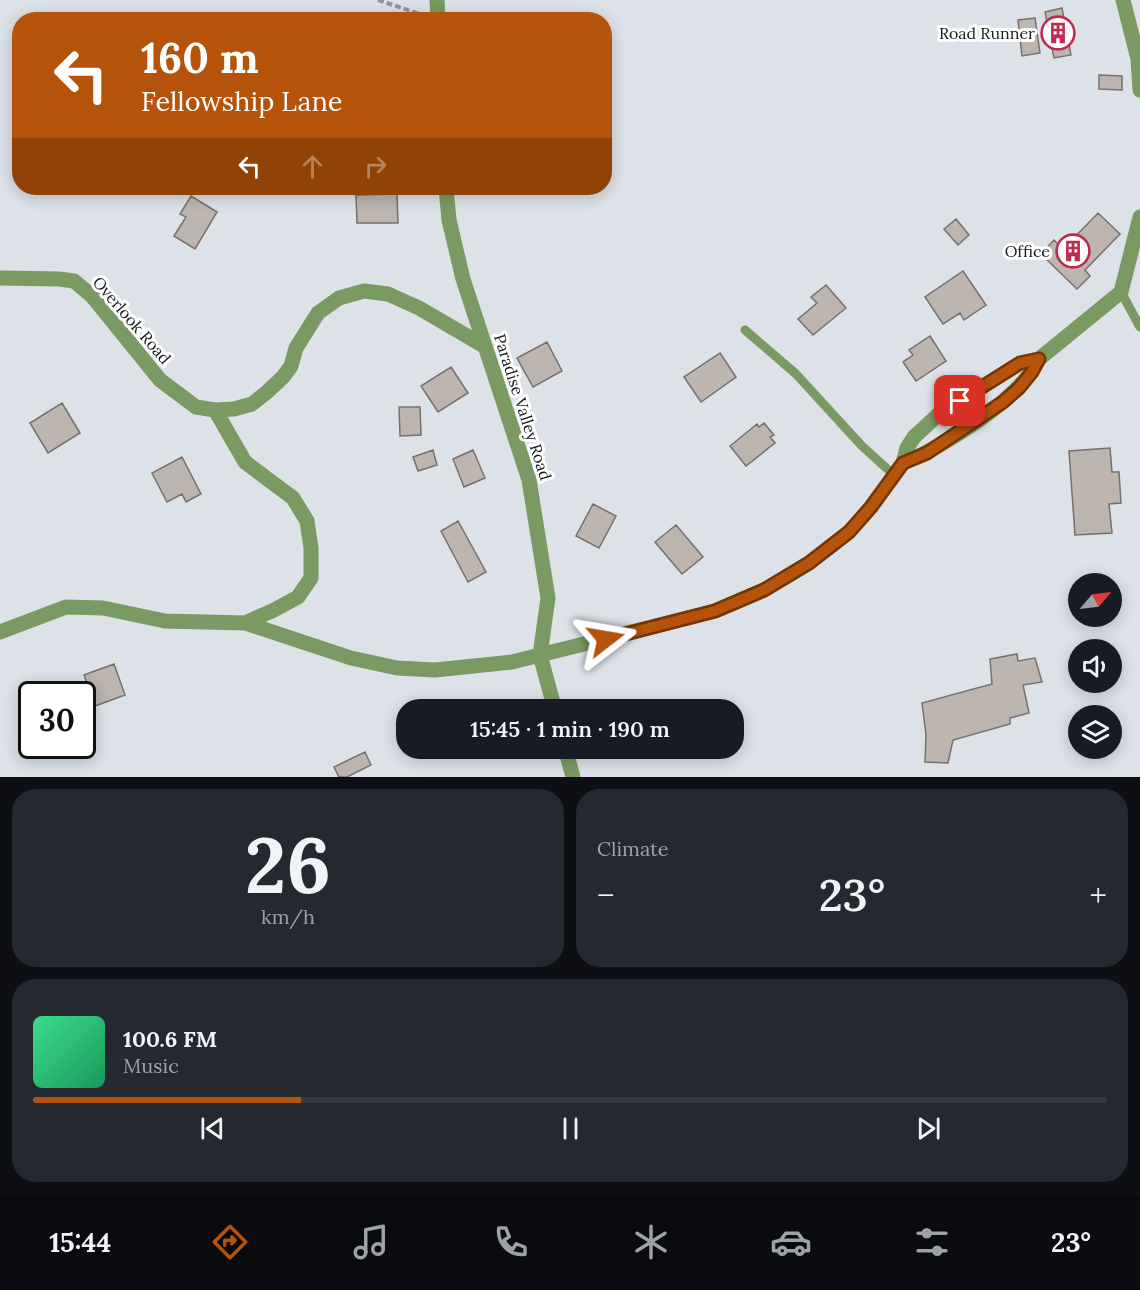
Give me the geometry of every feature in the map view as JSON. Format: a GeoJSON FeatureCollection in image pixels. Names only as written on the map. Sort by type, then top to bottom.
{"type":"FeatureCollection","features":[{"type":"Feature","properties":{"kind":"street"},"geometry":{"type":"LineString","coordinates":[[1123,0],[1138,59],[1140,90]]}},
{"type":"Feature","properties":{"kind":"street","name":"Paradise Valley Road"},"geometry":{"type":"LineString","coordinates":[[447,195],[449,220],[463,279],[529,480],[548,598],[540,655],[552,699]]}},
{"type":"Feature","properties":{"kind":"street"},"geometry":{"type":"LineString","coordinates":[[899,469],[1003,402],[1019,388],[1039,359],[1121,292],[1140,217]]}},
{"type":"Feature","properties":{"kind":"street","name":"Overlook Road"},"geometry":{"type":"LineString","coordinates":[[0,278],[74,281],[92,296],[160,380],[196,407],[215,410],[234,409],[252,404],[260,398],[283,377],[291,366],[296,348],[318,313],[339,298],[364,291],[388,294],[418,308],[484,346]]}},
{"type":"Feature","properties":{"kind":"street"},"geometry":{"type":"LineString","coordinates":[[0,632],[66,608],[103,608],[165,621],[245,623],[351,658],[397,668],[435,670],[512,662],[715,611],[764,590],[809,563],[849,532],[899,469],[914,437],[940,413],[1020,363],[1039,359]]}},
{"type":"Feature","properties":{"kind":"street"},"geometry":{"type":"LineString","coordinates":[[215,410],[245,462],[293,498],[307,520],[311,548],[311,578],[298,597],[245,623]]}},
{"type":"Feature","properties":{"kind":"street"},"geometry":{"type":"LineString","coordinates":[[568,759],[573,777]]}},
{"type":"Feature","properties":{"kind":"lane"},"geometry":{"type":"LineString","coordinates":[[1121,292],[1140,327]]}},
{"type":"Feature","properties":{"kind":"lane"},"geometry":{"type":"LineString","coordinates":[[745,330],[796,374],[862,446],[899,469]]}},
{"type":"Feature","properties":{"kind":"path"},"geometry":{"type":"LineString","coordinates":[[378,0],[415,12]]}},
{"type":"Feature","properties":{"kind":"building","name":"Road Runner"},"geometry":{"type":"Polygon","coordinates":[[[1062,8],[1071,55],[1054,58],[1045,12],[1062,8]]]}},
{"type":"Feature","properties":{"kind":"building"},"geometry":{"type":"Polygon","coordinates":[[[1035,18],[1040,53],[1022,56],[1018,20],[1035,18]]]}},
{"type":"Feature","properties":{"kind":"building"},"geometry":{"type":"Polygon","coordinates":[[[1099,75],[1122,76],[1122,90],[1099,89],[1099,75]]]}},
{"type":"Feature","properties":{"kind":"building"},"geometry":{"type":"Polygon","coordinates":[[[356,195],[397,195],[398,223],[357,223],[356,195]]]}},
{"type":"Feature","properties":{"kind":"building"},"geometry":{"type":"Polygon","coordinates":[[[191,196],[217,212],[195,249],[174,236],[186,217],[180,214],[191,196]]]}},
{"type":"Feature","properties":{"kind":"building","name":"Office"},"geometry":{"type":"Polygon","coordinates":[[[1098,213],[1120,234],[1085,270],[1090,276],[1077,289],[1041,254],[1054,240],[1063,249],[1098,213]]]}},
{"type":"Feature","properties":{"kind":"building"},"geometry":{"type":"Polygon","coordinates":[[[956,219],[969,235],[958,245],[944,229],[956,219]]]}},
{"type":"Feature","properties":{"kind":"building"},"geometry":{"type":"Polygon","coordinates":[[[963,271],[986,305],[964,320],[960,313],[943,324],[925,297],[963,271]]]}},
{"type":"Feature","properties":{"kind":"building"},"geometry":{"type":"Polygon","coordinates":[[[826,285],[846,308],[813,335],[798,319],[817,303],[811,297],[826,285]]]}},
{"type":"Feature","properties":{"kind":"building"},"geometry":{"type":"Polygon","coordinates":[[[930,336],[946,361],[916,381],[903,362],[913,355],[909,350],[930,336]]]}},
{"type":"Feature","properties":{"kind":"building"},"geometry":{"type":"Polygon","coordinates":[[[547,342],[562,371],[533,387],[517,358],[547,342]]]}},
{"type":"Feature","properties":{"kind":"building"},"geometry":{"type":"Polygon","coordinates":[[[720,353],[736,377],[701,402],[684,377],[720,353]]]}},
{"type":"Feature","properties":{"kind":"building"},"geometry":{"type":"Polygon","coordinates":[[[451,367],[468,393],[438,412],[421,386],[451,367]]]}},
{"type":"Feature","properties":{"kind":"building"},"geometry":{"type":"Polygon","coordinates":[[[62,403],[80,433],[48,453],[30,423],[62,403]]]}},
{"type":"Feature","properties":{"kind":"building"},"geometry":{"type":"Polygon","coordinates":[[[399,407],[420,407],[421,435],[400,436],[399,407]]]}},
{"type":"Feature","properties":{"kind":"building"},"geometry":{"type":"Polygon","coordinates":[[[764,423],[774,435],[770,437],[775,443],[746,466],[730,446],[757,424],[759,427],[764,423]]]}},
{"type":"Feature","properties":{"kind":"building"},"geometry":{"type":"Polygon","coordinates":[[[1110,448],[1112,472],[1119,472],[1121,503],[1109,504],[1112,533],[1075,535],[1069,451],[1110,448]]]}},
{"type":"Feature","properties":{"kind":"building"},"geometry":{"type":"Polygon","coordinates":[[[433,450],[437,465],[418,471],[413,457],[433,450]]]}},
{"type":"Feature","properties":{"kind":"building"},"geometry":{"type":"Polygon","coordinates":[[[473,450],[485,478],[464,487],[453,459],[473,450]]]}},
{"type":"Feature","properties":{"kind":"building"},"geometry":{"type":"Polygon","coordinates":[[[182,457],[201,494],[186,502],[182,494],[167,502],[152,473],[182,457]]]}},
{"type":"Feature","properties":{"kind":"building"},"geometry":{"type":"Polygon","coordinates":[[[593,504],[616,516],[599,548],[576,536],[593,504]]]}},
{"type":"Feature","properties":{"kind":"building"},"geometry":{"type":"Polygon","coordinates":[[[458,521],[486,572],[468,582],[441,531],[458,521]]]}},
{"type":"Feature","properties":{"kind":"building"},"geometry":{"type":"Polygon","coordinates":[[[676,525],[703,557],[682,574],[655,542],[676,525]]]}},
{"type":"Feature","properties":{"kind":"building"},"geometry":{"type":"Polygon","coordinates":[[[1017,654],[1018,661],[1035,658],[1042,682],[1023,685],[1029,713],[1010,718],[1010,724],[953,740],[948,763],[925,762],[926,735],[922,703],[992,684],[990,659],[1017,654]]]}},
{"type":"Feature","properties":{"kind":"building"},"geometry":{"type":"Polygon","coordinates":[[[114,664],[125,695],[96,706],[96,681],[86,681],[84,675],[114,664]]]}},
{"type":"Feature","properties":{"kind":"building"},"geometry":{"type":"Polygon","coordinates":[[[365,752],[371,765],[347,777],[339,777],[334,767],[365,752]]]}},
{"type":"Feature","properties":{"kind":"place","name":"Road Runner"},"geometry":{"type":"Point","coordinates":[1058,33]}},
{"type":"Feature","properties":{"kind":"place","name":"Office"},"geometry":{"type":"Point","coordinates":[1073,251]}},
{"type":"Feature","properties":{"kind":"route"},"geometry":{"type":"LineString","coordinates":[[606,639],[715,611],[764,590],[809,563],[849,532],[871,507],[903,463],[927,453],[1003,402],[1019,388],[1039,359],[1020,363],[960,401]]}}]}
